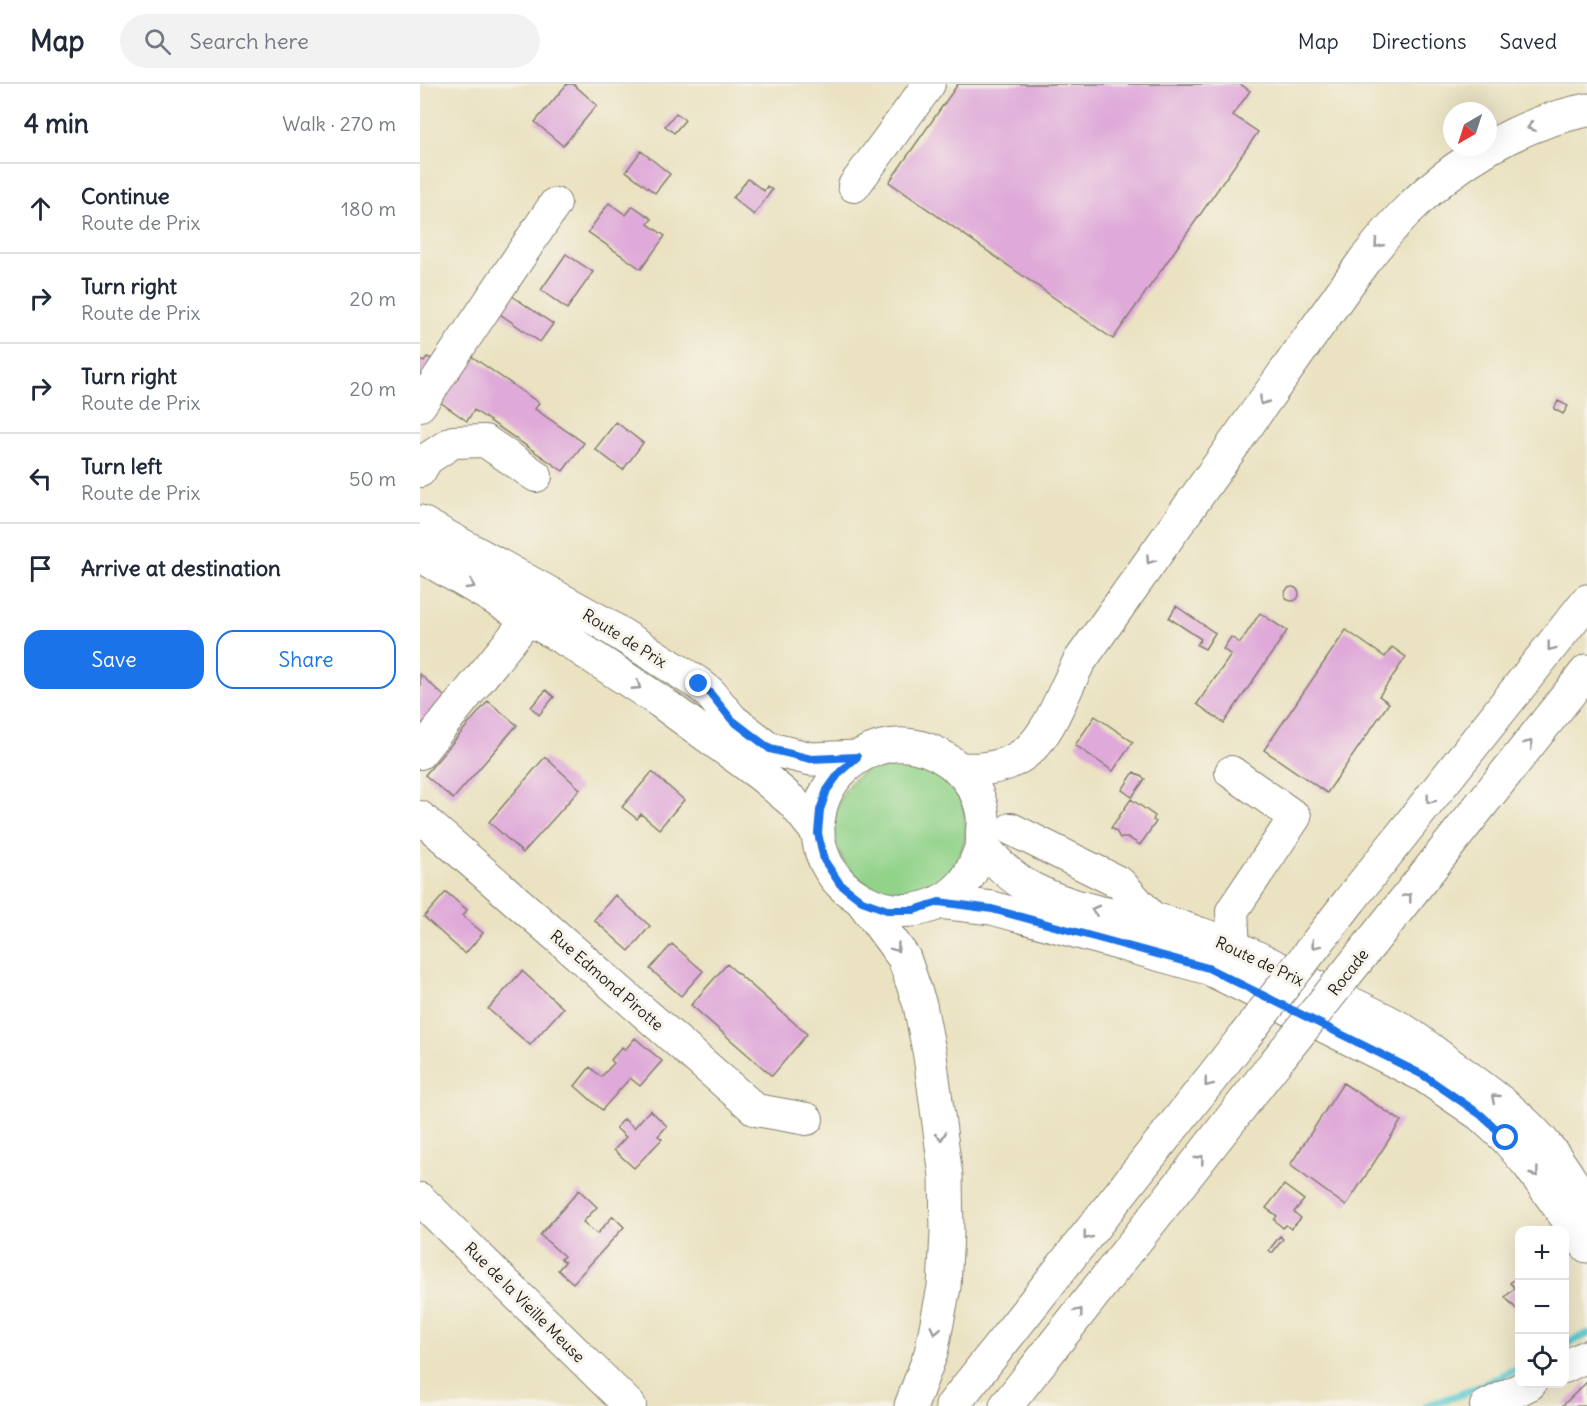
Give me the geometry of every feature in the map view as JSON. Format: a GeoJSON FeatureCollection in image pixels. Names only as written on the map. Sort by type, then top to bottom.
{"type":"FeatureCollection","features":[{"type":"Feature","properties":{"kind":"main road"},"geometry":{"type":"LineString","coordinates":[[960,769],[981,771],[1008,765],[1027,753],[1051,722],[1079,662],[1364,261],[1406,212],[1459,166],[1518,133],[1567,114],[1587,110]]}},
{"type":"Feature","properties":{"kind":"main road","name":"Route de Prix"},"geometry":{"type":"LineString","coordinates":[[420,522],[538,605],[573,644],[661,702],[761,775],[793,802],[818,833]]}},
{"type":"Feature","properties":{"kind":"main road","name":"Route de Prix"},"geometry":{"type":"LineString","coordinates":[[420,555],[538,605],[603,623],[699,684],[710,693],[732,720],[770,749],[811,759],[857,757]]}},
{"type":"Feature","properties":{"kind":"main road"},"geometry":{"type":"LineString","coordinates":[[952,1406],[1587,601]]}},
{"type":"Feature","properties":{"kind":"main road","name":"Rocade"},"geometry":{"type":"LineString","coordinates":[[1006,1406],[1587,671]]}},
{"type":"Feature","properties":{"kind":"main road","name":"Route de Prix"},"geometry":{"type":"LineString","coordinates":[[997,836],[960,887],[939,902],[914,910],[887,910],[862,901],[840,884],[824,860],[818,833],[820,810],[827,790],[840,772],[857,757],[874,749],[893,745],[913,746],[938,754],[960,769],[975,791],[983,817],[997,836],[1001,867],[1031,889],[1076,906],[1121,916],[1153,919],[1204,935],[1266,962],[1399,1028],[1483,1087],[1526,1124],[1548,1148],[1583,1217]]}},
{"type":"Feature","properties":{"kind":"main road"},"geometry":{"type":"LineString","coordinates":[[862,901],[904,958],[920,1005],[930,1056],[946,1176],[947,1233],[944,1287],[931,1353],[911,1406]]}},
{"type":"Feature","properties":{"kind":"main road","name":"Route de Prix"},"geometry":{"type":"LineString","coordinates":[[939,902],[992,909],[1208,968],[1423,1075],[1481,1115],[1583,1217]]}},
{"type":"Feature","properties":{"kind":"street"},"geometry":{"type":"LineString","coordinates":[[854,186],[929,84]]}},
{"type":"Feature","properties":{"kind":"street"},"geometry":{"type":"LineString","coordinates":[[420,405],[555,204]]}},
{"type":"Feature","properties":{"kind":"street"},"geometry":{"type":"LineString","coordinates":[[420,471],[427,459],[453,442],[485,441],[536,476]]}},
{"type":"Feature","properties":{"kind":"street"},"geometry":{"type":"LineString","coordinates":[[420,753],[538,605]]}},
{"type":"Feature","properties":{"kind":"street"},"geometry":{"type":"LineString","coordinates":[[1160,954],[1234,949],[1232,911],[1295,817],[1231,772]]}},
{"type":"Feature","properties":{"kind":"street","name":"Rue Edmond Pirotte"},"geometry":{"type":"LineString","coordinates":[[420,817],[756,1110],[807,1119]]}},
{"type":"Feature","properties":{"kind":"street"},"geometry":{"type":"LineString","coordinates":[[997,836],[1120,883],[1153,919]]}},
{"type":"Feature","properties":{"kind":"street","name":"Rue de la Vieille Meuse"},"geometry":{"type":"LineString","coordinates":[[420,1199],[630,1406]]}},
{"type":"Feature","properties":{"kind":"street"},"geometry":{"type":"LineString","coordinates":[[1569,1365],[1587,1356]]}},
{"type":"Feature","properties":{"kind":"street"},"geometry":{"type":"LineString","coordinates":[[1486,1406],[1520,1388]]}},
{"type":"Feature","properties":{"kind":"green space"},"geometry":{"type":"Polygon","coordinates":[[[900,761],[925,766],[947,780],[961,802],[966,827],[961,852],[947,874],[925,888],[900,893],[875,888],[853,874],[839,852],[834,827],[839,802],[853,780],[875,766],[900,761]]]}},
{"type":"Feature","properties":{"kind":"building"},"geometry":{"type":"Polygon","coordinates":[[[567,84],[573,84],[597,105],[563,146],[535,122],[567,84]]]}},
{"type":"Feature","properties":{"kind":"building"},"geometry":{"type":"Polygon","coordinates":[[[958,84],[1240,84],[1250,91],[1233,115],[1258,132],[1113,339],[889,182],[958,84]]]}},
{"type":"Feature","properties":{"kind":"building"},"geometry":{"type":"Polygon","coordinates":[[[676,113],[685,120],[674,133],[665,126],[676,113]]]}},
{"type":"Feature","properties":{"kind":"building"},"geometry":{"type":"Polygon","coordinates":[[[641,151],[670,174],[655,193],[626,171],[641,151]]]}},
{"type":"Feature","properties":{"kind":"building"},"geometry":{"type":"Polygon","coordinates":[[[748,179],[764,191],[767,186],[772,190],[754,215],[733,198],[748,179]]]}},
{"type":"Feature","properties":{"kind":"building"},"geometry":{"type":"Polygon","coordinates":[[[609,203],[626,215],[633,206],[652,219],[648,224],[665,236],[641,269],[588,232],[609,203]]]}},
{"type":"Feature","properties":{"kind":"building"},"geometry":{"type":"Polygon","coordinates":[[[566,254],[593,272],[567,309],[541,290],[566,254]]]}},
{"type":"Feature","properties":{"kind":"building"},"geometry":{"type":"Polygon","coordinates":[[[512,296],[553,324],[540,342],[500,314],[512,296]]]}},
{"type":"Feature","properties":{"kind":"building"},"geometry":{"type":"Polygon","coordinates":[[[471,356],[539,403],[535,409],[584,443],[563,471],[474,410],[467,421],[440,402],[471,356]]]}},
{"type":"Feature","properties":{"kind":"building"},"geometry":{"type":"Polygon","coordinates":[[[427,357],[438,361],[420,387],[420,360],[424,362],[427,357]]]}},
{"type":"Feature","properties":{"kind":"building"},"geometry":{"type":"Polygon","coordinates":[[[1558,401],[1568,406],[1563,414],[1554,409],[1558,401]]]}},
{"type":"Feature","properties":{"kind":"building"},"geometry":{"type":"Polygon","coordinates":[[[616,422],[643,443],[623,470],[595,449],[616,422]]]}},
{"type":"Feature","properties":{"kind":"building"},"geometry":{"type":"Polygon","coordinates":[[[1289,587],[1295,587],[1299,594],[1295,601],[1289,601],[1285,597],[1285,591],[1289,587]]]}},
{"type":"Feature","properties":{"kind":"building"},"geometry":{"type":"Polygon","coordinates":[[[1176,606],[1215,633],[1205,649],[1197,645],[1201,639],[1169,618],[1176,606]]]}},
{"type":"Feature","properties":{"kind":"building"},"geometry":{"type":"Polygon","coordinates":[[[1260,613],[1287,631],[1224,723],[1197,704],[1231,655],[1223,649],[1231,637],[1240,643],[1260,613]]]}},
{"type":"Feature","properties":{"kind":"building"},"geometry":{"type":"Polygon","coordinates":[[[1346,630],[1385,657],[1392,647],[1406,657],[1379,696],[1389,703],[1327,793],[1264,750],[1346,630]]]}},
{"type":"Feature","properties":{"kind":"building"},"geometry":{"type":"Polygon","coordinates":[[[420,674],[446,698],[423,724],[420,721],[420,674]]]}},
{"type":"Feature","properties":{"kind":"building"},"geometry":{"type":"Polygon","coordinates":[[[546,690],[554,697],[539,715],[531,707],[546,690]]]}},
{"type":"Feature","properties":{"kind":"building"},"geometry":{"type":"Polygon","coordinates":[[[488,701],[517,725],[453,799],[425,775],[488,701]]]}},
{"type":"Feature","properties":{"kind":"building"},"geometry":{"type":"Polygon","coordinates":[[[1095,716],[1133,742],[1113,771],[1075,745],[1095,716]]]}},
{"type":"Feature","properties":{"kind":"building"},"geometry":{"type":"Polygon","coordinates":[[[545,757],[580,789],[523,853],[489,822],[545,757]]]}},
{"type":"Feature","properties":{"kind":"building"},"geometry":{"type":"Polygon","coordinates":[[[652,772],[684,800],[659,829],[641,814],[637,819],[622,807],[652,772]]]}},
{"type":"Feature","properties":{"kind":"building"},"geometry":{"type":"Polygon","coordinates":[[[1134,772],[1145,779],[1132,797],[1122,790],[1134,772]]]}},
{"type":"Feature","properties":{"kind":"building"},"geometry":{"type":"Polygon","coordinates":[[[1131,799],[1155,816],[1153,820],[1156,822],[1140,845],[1129,838],[1120,838],[1111,828],[1131,799]]]}},
{"type":"Feature","properties":{"kind":"building"},"geometry":{"type":"Polygon","coordinates":[[[446,892],[467,910],[463,916],[483,933],[465,954],[424,917],[446,892]]]}},
{"type":"Feature","properties":{"kind":"building"},"geometry":{"type":"Polygon","coordinates":[[[615,895],[650,926],[629,951],[594,920],[615,895]]]}},
{"type":"Feature","properties":{"kind":"building"},"geometry":{"type":"Polygon","coordinates":[[[672,944],[703,971],[681,996],[650,969],[672,944]]]}},
{"type":"Feature","properties":{"kind":"building"},"geometry":{"type":"Polygon","coordinates":[[[727,964],[807,1034],[772,1076],[691,1005],[727,964]]]}},
{"type":"Feature","properties":{"kind":"building"},"geometry":{"type":"Polygon","coordinates":[[[522,971],[563,1008],[530,1045],[488,1009],[522,971]]]}},
{"type":"Feature","properties":{"kind":"building"},"geometry":{"type":"Polygon","coordinates":[[[635,1038],[662,1061],[640,1086],[630,1078],[602,1110],[575,1086],[590,1067],[601,1077],[614,1063],[611,1060],[622,1047],[625,1050],[635,1038]]]}},
{"type":"Feature","properties":{"kind":"building"},"geometry":{"type":"Polygon","coordinates":[[[1343,1083],[1401,1121],[1346,1206],[1290,1165],[1343,1083]]]}},
{"type":"Feature","properties":{"kind":"building"},"geometry":{"type":"Polygon","coordinates":[[[650,1110],[667,1126],[658,1136],[662,1139],[634,1168],[614,1150],[626,1137],[616,1128],[624,1119],[634,1128],[650,1110]]]}},
{"type":"Feature","properties":{"kind":"building"},"geometry":{"type":"Polygon","coordinates":[[[1284,1185],[1304,1200],[1294,1212],[1301,1218],[1291,1229],[1286,1225],[1283,1228],[1274,1220],[1277,1216],[1266,1208],[1284,1185]]]}},
{"type":"Feature","properties":{"kind":"building"},"geometry":{"type":"Polygon","coordinates":[[[579,1190],[597,1207],[583,1222],[597,1234],[613,1216],[624,1227],[573,1283],[558,1270],[565,1262],[561,1259],[564,1256],[540,1235],[579,1190]]]}},
{"type":"Feature","properties":{"kind":"building"},"geometry":{"type":"Polygon","coordinates":[[[1280,1236],[1283,1239],[1272,1253],[1269,1250],[1280,1236]]]}},
{"type":"Feature","properties":{"kind":"building"},"geometry":{"type":"Polygon","coordinates":[[[1515,1288],[1515,1308],[1505,1297],[1515,1288]]]}},
{"type":"Feature","properties":{"kind":"building"},"geometry":{"type":"Polygon","coordinates":[[[1587,1382],[1587,1406],[1562,1406],[1587,1382]]]}},
{"type":"Feature","properties":{"kind":"waterway"},"geometry":{"type":"LineString","coordinates":[[1569,1343],[1587,1334]]}},
{"type":"Feature","properties":{"kind":"waterway"},"geometry":{"type":"LineString","coordinates":[[1426,1406],[1473,1390],[1515,1369]]}},
{"type":"Feature","properties":{"kind":"route"},"geometry":{"type":"LineString","coordinates":[[699,684],[710,693],[732,720],[770,749],[811,759],[857,757],[840,772],[827,790],[820,810],[818,833],[824,860],[840,884],[862,901],[887,910],[914,910],[939,902],[992,909],[1208,968],[1423,1075],[1481,1115],[1506,1138]]}}]}
